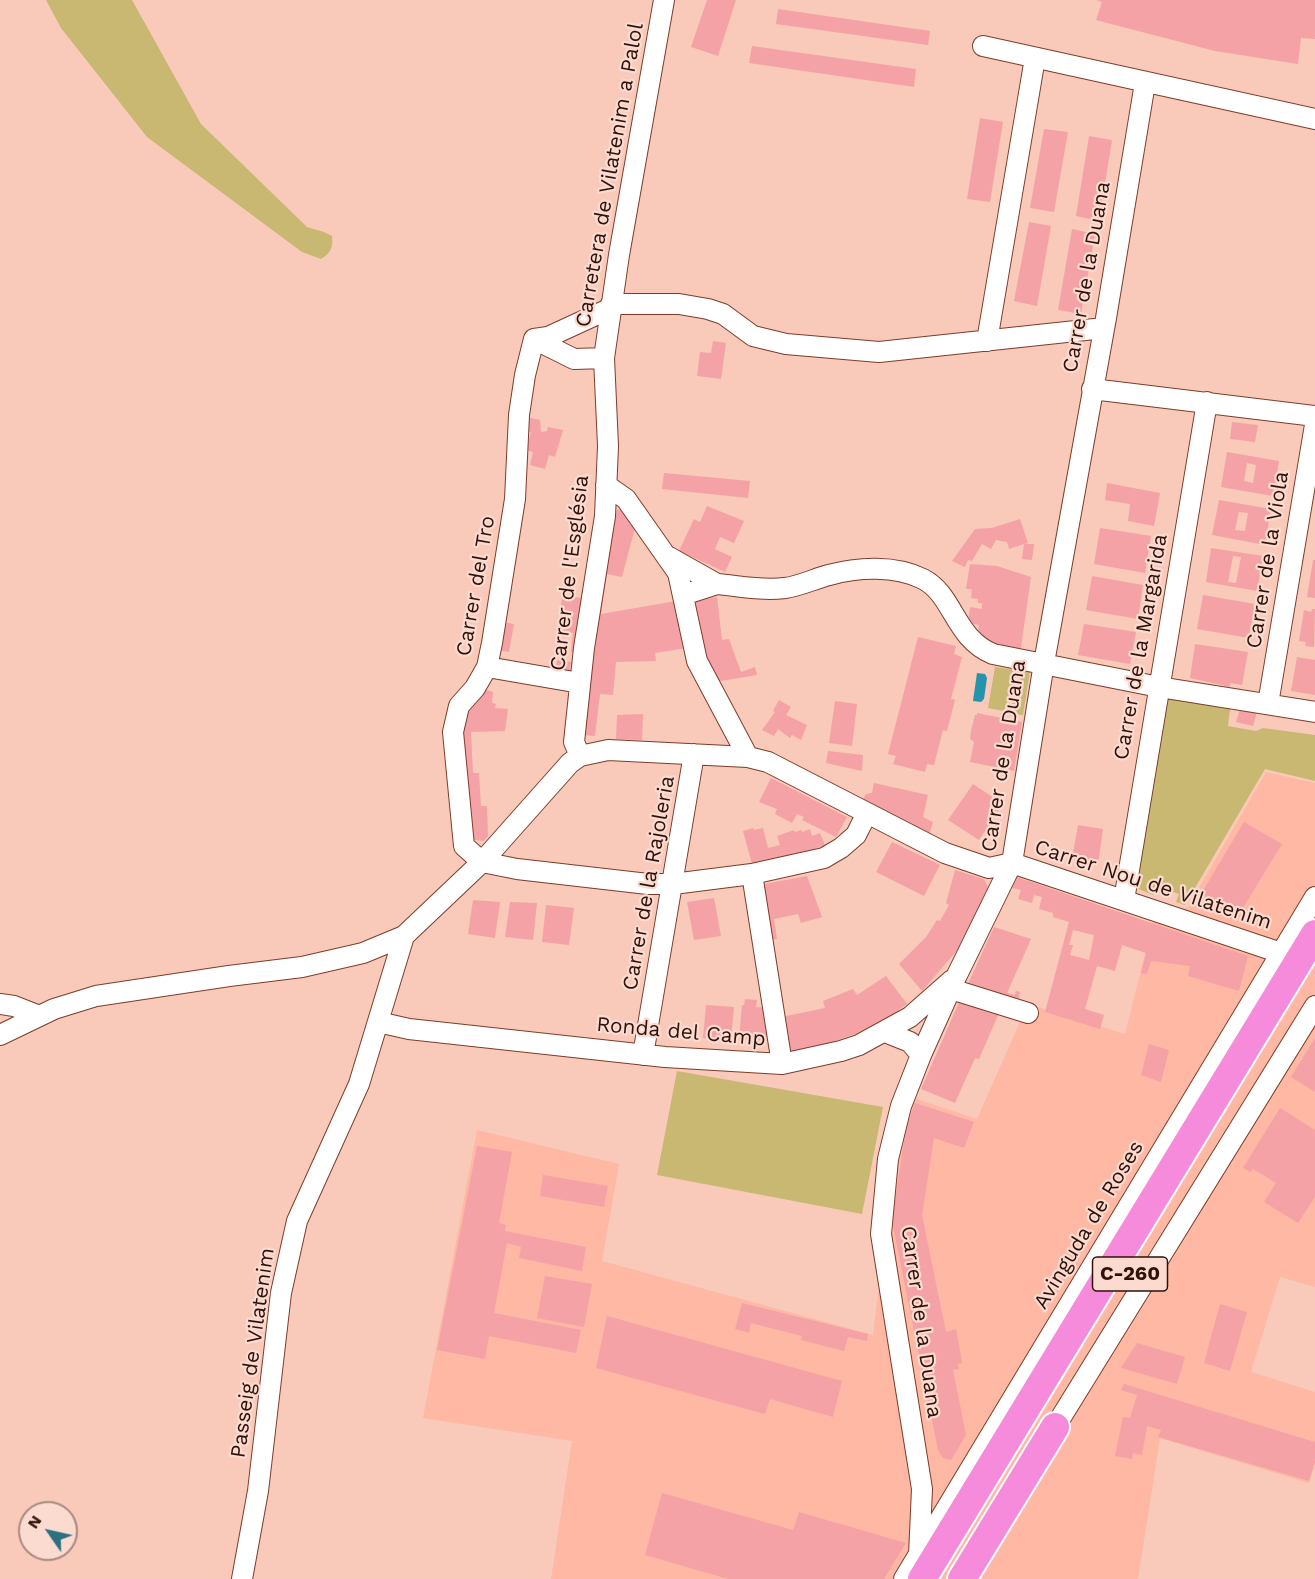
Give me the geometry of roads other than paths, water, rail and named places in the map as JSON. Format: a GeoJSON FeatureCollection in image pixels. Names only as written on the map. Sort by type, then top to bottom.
{"type":"FeatureCollection","features":[{"type":"Feature","properties":{"kind":"highway","name":"C-260"},"geometry":{"type":"LineString","coordinates":[[920,1571],[1315,934]]}},
{"type":"Feature","properties":{"kind":"highway","name":"C-260"},"geometry":{"type":"LineString","coordinates":[[945,1579],[1315,969]]}},
{"type":"Feature","properties":{"kind":"highway"},"geometry":{"type":"LineString","coordinates":[[962,1579],[1055,1427]]}},
{"type":"Feature","properties":{"kind":"highway"},"geometry":{"type":"LineString","coordinates":[[920,1571],[949,1505]]}},
{"type":"Feature","properties":{"kind":"street","name":"Carretera de Vilatenim a Palol"},"geometry":{"type":"LineString","coordinates":[[604,358],[664,0]]}},
{"type":"Feature","properties":{"kind":"street"},"geometry":{"type":"LineString","coordinates":[[983,46],[1315,119]]}},
{"type":"Feature","properties":{"kind":"street"},"geometry":{"type":"LineString","coordinates":[[987,341],[1035,57]]}},
{"type":"Feature","properties":{"kind":"street","name":"Carrer de la Duana"},"geometry":{"type":"LineString","coordinates":[[920,1571],[922,1489],[881,1234],[888,1158],[901,1106],[921,1055],[1012,863],[1044,663],[1145,83]]}},
{"type":"Feature","properties":{"kind":"street"},"geometry":{"type":"LineString","coordinates":[[534,339],[548,338],[611,306],[679,304],[723,314],[753,336],[786,344],[879,352],[1104,328]]}},
{"type":"Feature","properties":{"kind":"street"},"geometry":{"type":"LineString","coordinates":[[534,339],[574,358],[604,358]]}},
{"type":"Feature","properties":{"kind":"street","name":"Carrer del Tro"},"geometry":{"type":"LineString","coordinates":[[482,861],[464,846],[453,732],[459,706],[475,688],[487,667],[505,574],[515,499],[519,415],[525,375],[534,339]]}},
{"type":"Feature","properties":{"kind":"street","name":"Carrer de l'Església"},"geometry":{"type":"LineString","coordinates":[[580,756],[574,742],[580,683],[605,516],[608,446],[604,358]]}},
{"type":"Feature","properties":{"kind":"street"},"geometry":{"type":"LineString","coordinates":[[1092,389],[1315,416]]}},
{"type":"Feature","properties":{"kind":"street","name":"Carrer de la Margarida"},"geometry":{"type":"LineString","coordinates":[[1124,900],[1207,402]]}},
{"type":"Feature","properties":{"kind":"street","name":"Carrer de la Viola"},"geometry":{"type":"LineString","coordinates":[[1268,704],[1315,424]]}},
{"type":"Feature","properties":{"kind":"street"},"geometry":{"type":"LineString","coordinates":[[606,484],[626,499],[678,573],[697,661],[748,757]]}},
{"type":"Feature","properties":{"kind":"street"},"geometry":{"type":"LineString","coordinates":[[666,556],[717,584],[762,589],[786,588],[831,574],[864,570],[889,569],[908,572],[926,581],[937,591],[967,637],[980,649],[993,654],[1159,687],[1315,712]]}},
{"type":"Feature","properties":{"kind":"street"},"geometry":{"type":"LineString","coordinates":[[683,595],[717,584]]}},
{"type":"Feature","properties":{"kind":"street"},"geometry":{"type":"LineString","coordinates":[[487,667],[580,683]]}},
{"type":"Feature","properties":{"kind":"street","name":"Carrer Nou de Vilatenim"},"geometry":{"type":"LineString","coordinates":[[580,756],[608,750],[748,757],[768,762],[945,853],[989,868],[1012,863],[1281,952]]}},
{"type":"Feature","properties":{"kind":"street","name":"Carrer de la Rajoleria"},"geometry":{"type":"LineString","coordinates":[[643,1054],[694,754]]}},
{"type":"Feature","properties":{"kind":"street"},"geometry":{"type":"LineString","coordinates":[[0,1035],[37,1016],[88,998],[125,990],[302,967],[363,953],[404,936],[482,861],[570,763],[580,756]]}},
{"type":"Feature","properties":{"kind":"street"},"geometry":{"type":"LineString","coordinates":[[482,861],[517,869],[648,884],[673,884],[752,874],[824,858],[841,849],[856,835],[867,813]]}},
{"type":"Feature","properties":{"kind":"street"},"geometry":{"type":"LineString","coordinates":[[752,874],[782,1064]]}},
{"type":"Feature","properties":{"kind":"street","name":"Avinguda de Roses"},"geometry":{"type":"LineString","coordinates":[[949,1505],[1315,897]]}},
{"type":"Feature","properties":{"kind":"street","name":"Passeig de Vilatenim"},"geometry":{"type":"LineString","coordinates":[[242,1579],[258,1491],[281,1293],[297,1221],[359,1084],[404,936]]}},
{"type":"Feature","properties":{"kind":"street"},"geometry":{"type":"LineString","coordinates":[[954,982],[1028,1014]]}},
{"type":"Feature","properties":{"kind":"street","name":"Ronda del Camp"},"geometry":{"type":"LineString","coordinates":[[378,1022],[409,1029],[643,1054],[782,1064],[860,1045],[910,1017],[954,982]]}},
{"type":"Feature","properties":{"kind":"street"},"geometry":{"type":"LineString","coordinates":[[0,1004],[14,1006],[37,1016]]}},
{"type":"Feature","properties":{"kind":"street"},"geometry":{"type":"LineString","coordinates":[[972,1579],[1041,1464],[1055,1427],[1315,1006]]}},
{"type":"Feature","properties":{"kind":"street"},"geometry":{"type":"LineString","coordinates":[[885,1032],[910,1042],[921,1055]]}},
{"type":"Feature","properties":{"kind":"street"},"geometry":{"type":"LineString","coordinates":[[922,1489],[949,1505]]}},
{"type":"Feature","properties":{"kind":"street"},"geometry":{"type":"LineString","coordinates":[[903,1579],[920,1571]]}},
{"type":"Feature","properties":{"kind":"water"},"geometry":{"type":"Polygon","coordinates":[[[977,673],[985,674],[987,678],[984,699],[981,702],[973,701],[977,673]]]}}]}
